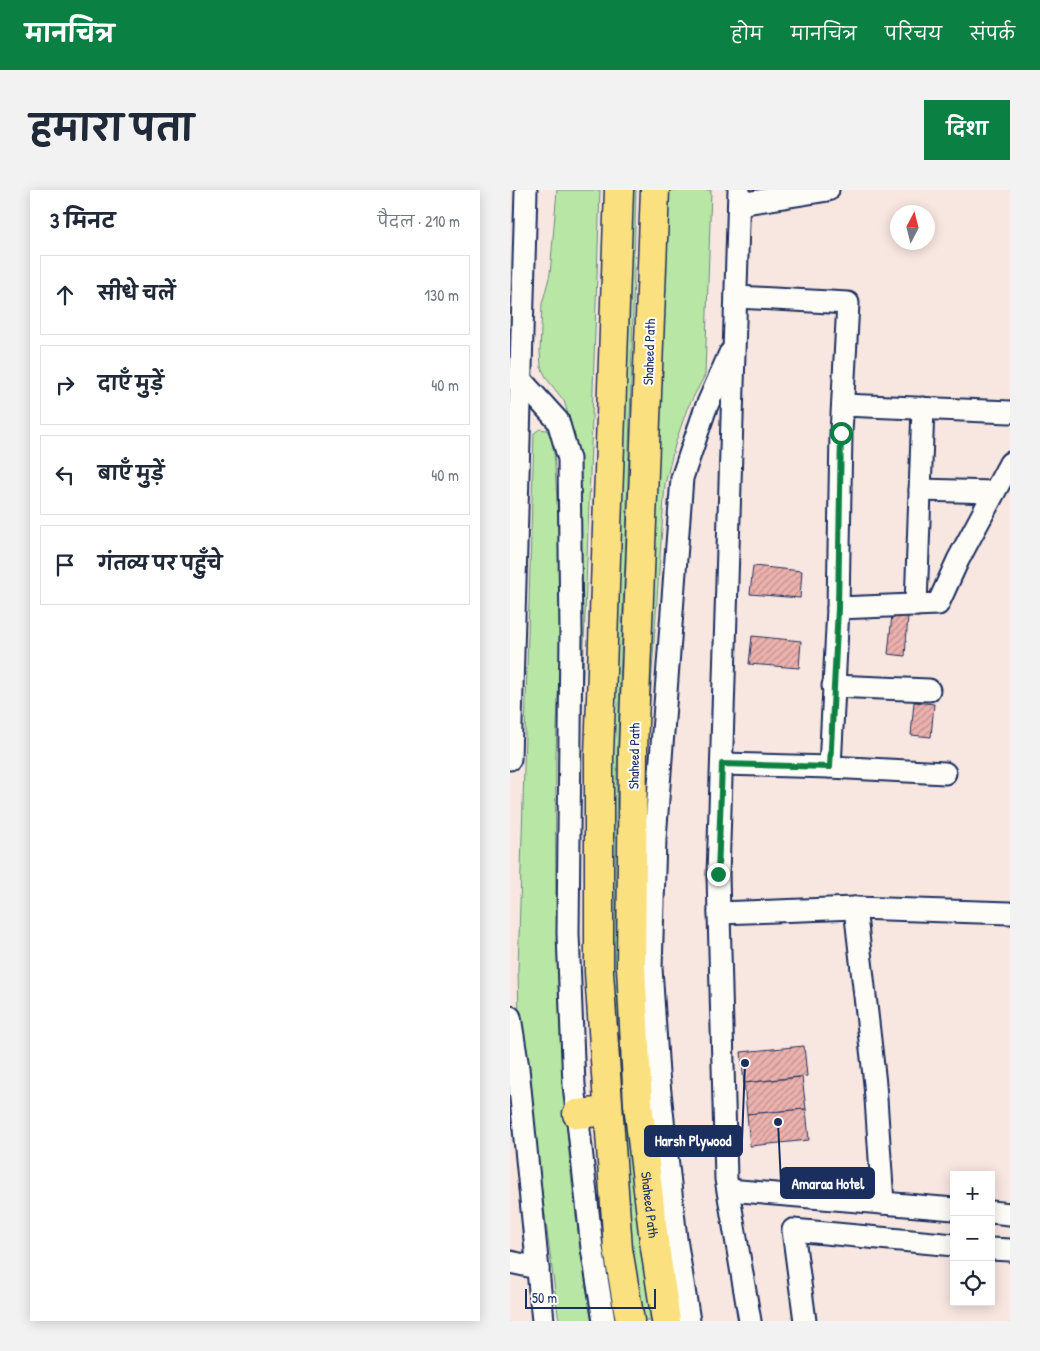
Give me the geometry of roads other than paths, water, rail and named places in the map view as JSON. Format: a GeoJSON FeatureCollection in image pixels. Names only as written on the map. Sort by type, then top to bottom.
{"type":"FeatureCollection","features":[{"type":"Feature","properties":{"kind":"highway"},"geometry":{"type":"LineString","coordinates":[[619,190],[599,765],[598,972],[618,1249],[630,1321]]}},
{"type":"Feature","properties":{"kind":"highway","name":"Shaheed Path"},"geometry":{"type":"LineString","coordinates":[[656,190],[634,750],[642,984],[639,1114],[654,1242],[666,1321]]}},
{"type":"Feature","properties":{"kind":"highway"},"geometry":{"type":"LineString","coordinates":[[578,1114],[608,1110]]}},
{"type":"Feature","properties":{"kind":"street"},"geometry":{"type":"LineString","coordinates":[[510,758],[517,248],[526,190]]}},
{"type":"Feature","properties":{"kind":"street"},"geometry":{"type":"LineString","coordinates":[[750,1321],[728,1190],[718,874],[739,197],[828,190]]}},
{"type":"Feature","properties":{"kind":"street"},"geometry":{"type":"LineString","coordinates":[[736,297],[848,303],[843,405],[838,608],[830,767]]}},
{"type":"Feature","properties":{"kind":"street"},"geometry":{"type":"LineString","coordinates":[[689,1321],[674,1230],[658,1074],[642,984],[655,839],[682,478],[705,410],[735,341]]}},
{"type":"Feature","properties":{"kind":"street"},"geometry":{"type":"LineString","coordinates":[[515,378],[558,421],[569,459],[571,633],[568,934],[574,1085],[592,1248],[604,1321]]}},
{"type":"Feature","properties":{"kind":"street"},"geometry":{"type":"LineString","coordinates":[[843,405],[1010,412]]}},
{"type":"Feature","properties":{"kind":"street"},"geometry":{"type":"LineString","coordinates":[[916,605],[922,408]]}},
{"type":"Feature","properties":{"kind":"street"},"geometry":{"type":"LineString","coordinates":[[838,608],[938,604],[958,560],[1010,463]]}},
{"type":"Feature","properties":{"kind":"street"},"geometry":{"type":"LineString","coordinates":[[920,490],[994,492]]}},
{"type":"Feature","properties":{"kind":"street"},"geometry":{"type":"LineString","coordinates":[[833,686],[929,690]]}},
{"type":"Feature","properties":{"kind":"street"},"geometry":{"type":"LineString","coordinates":[[722,764],[945,773]]}},
{"type":"Feature","properties":{"kind":"street"},"geometry":{"type":"LineString","coordinates":[[719,913],[855,908],[1010,913]]}},
{"type":"Feature","properties":{"kind":"street"},"geometry":{"type":"LineString","coordinates":[[855,908],[875,1084],[883,1203]]}},
{"type":"Feature","properties":{"kind":"street"},"geometry":{"type":"LineString","coordinates":[[510,1017],[518,1068],[543,1321]]}},
{"type":"Feature","properties":{"kind":"street"},"geometry":{"type":"LineString","coordinates":[[728,1190],[950,1209]]}},
{"type":"Feature","properties":{"kind":"street"},"geometry":{"type":"LineString","coordinates":[[995,1212],[1010,1214]]}},
{"type":"Feature","properties":{"kind":"street"},"geometry":{"type":"LineString","coordinates":[[805,1321],[793,1230],[950,1245]]}},
{"type":"Feature","properties":{"kind":"street"},"geometry":{"type":"LineString","coordinates":[[995,1249],[1010,1250]]}},
{"type":"Feature","properties":{"kind":"street"},"geometry":{"type":"LineString","coordinates":[[510,1262],[538,1268]]}},
{"type":"Feature","properties":{"kind":"place","name":"Harsh Plywood"},"geometry":{"type":"Point","coordinates":[745,1063]}},
{"type":"Feature","properties":{"kind":"place","name":"Amaraa Hotel"},"geometry":{"type":"Point","coordinates":[778,1122]}}]}
